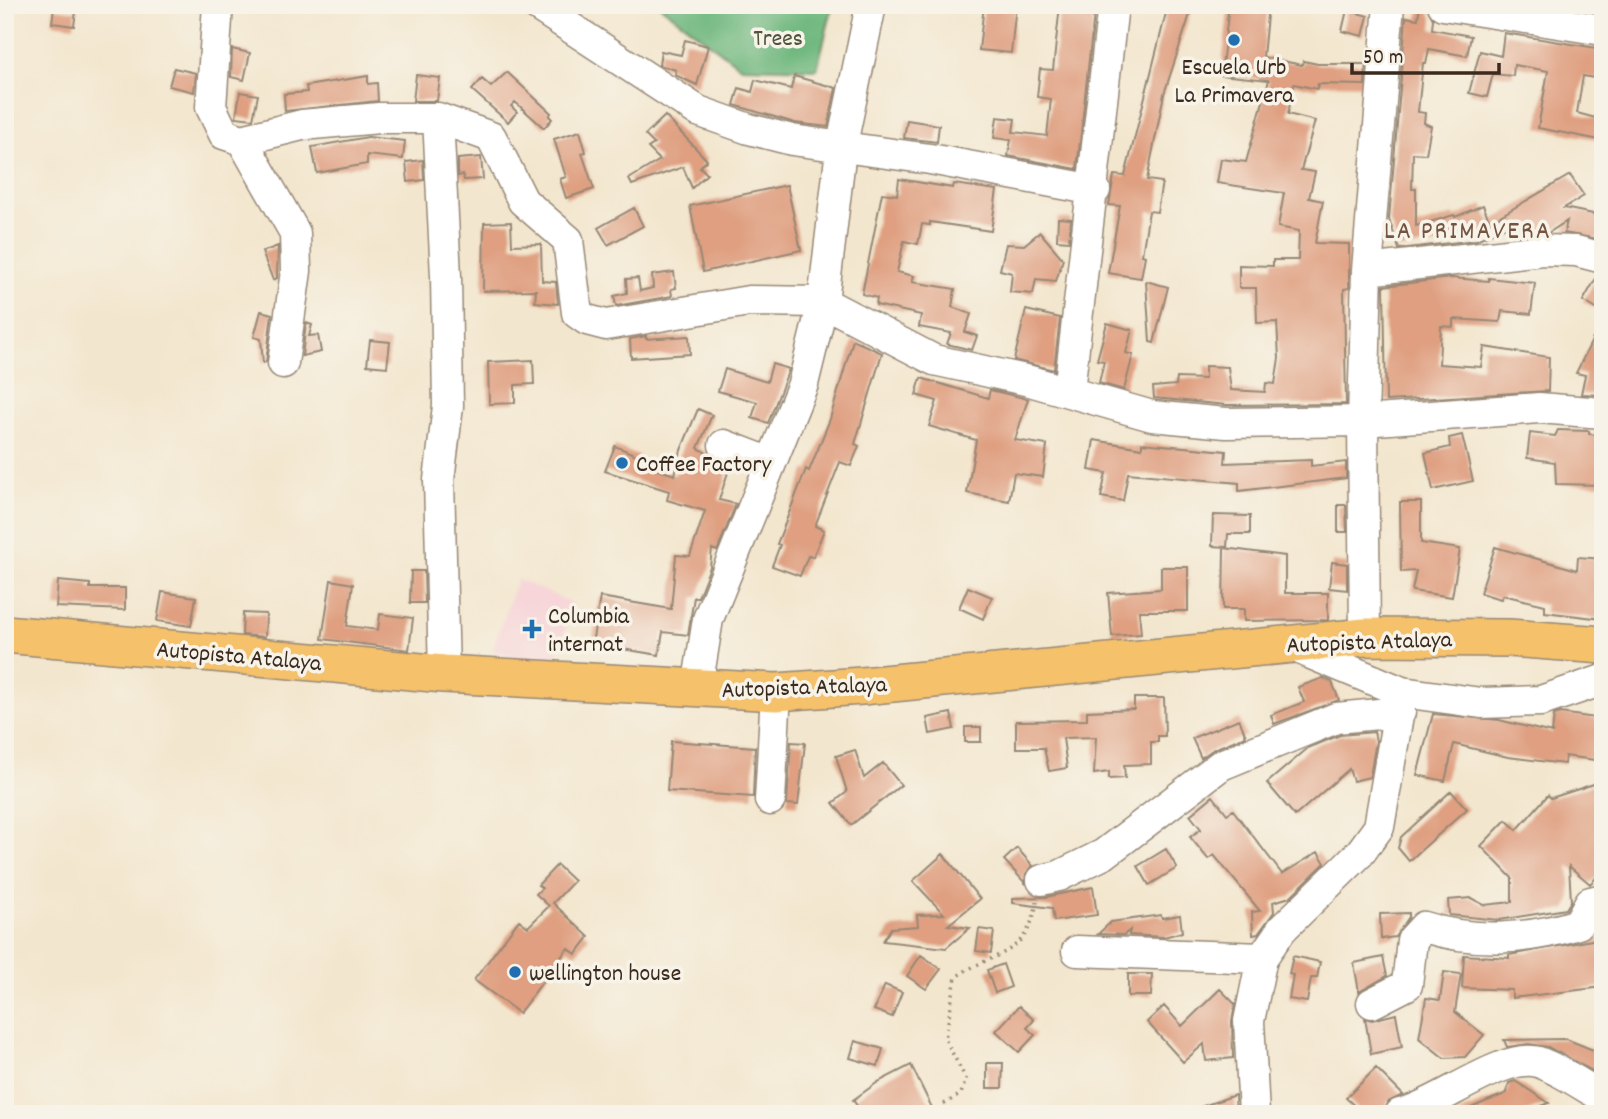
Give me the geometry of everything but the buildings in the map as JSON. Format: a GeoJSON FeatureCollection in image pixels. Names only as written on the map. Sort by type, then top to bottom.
{"type":"FeatureCollection","features":[{"type":"Feature","properties":{"kind":"main road","name":"Autopista Atalaya"},"geometry":{"type":"LineString","coordinates":[[5,634],[444,674],[776,692],[1365,637],[1509,638],[1603,645]]}},
{"type":"Feature","properties":{"kind":"street"},"geometry":{"type":"LineString","coordinates":[[218,5],[211,107],[224,134],[242,140],[302,125],[379,118],[438,118],[491,136],[523,201],[568,240],[577,313],[587,320],[606,325],[749,301],[823,302],[934,360],[1069,391],[1152,416],[1262,424],[1363,421],[1539,408],[1603,414]]}},
{"type":"Feature","properties":{"kind":"street"},"geometry":{"type":"LineString","coordinates":[[536,5],[698,111],[749,129],[841,149],[930,159],[1095,190]]}},
{"type":"Feature","properties":{"kind":"street"},"geometry":{"type":"LineString","coordinates":[[697,688],[708,620],[803,384],[823,302],[841,149],[871,5]]}},
{"type":"Feature","properties":{"kind":"street"},"geometry":{"type":"LineString","coordinates":[[1069,391],[1095,190],[1113,5]]}},
{"type":"Feature","properties":{"kind":"street"},"geometry":{"type":"LineString","coordinates":[[1365,637],[1363,421],[1367,270],[1389,5]]}},
{"type":"Feature","properties":{"kind":"street"},"geometry":{"type":"LineString","coordinates":[[1443,5],[1603,30]]}},
{"type":"Feature","properties":{"kind":"street"},"geometry":{"type":"LineString","coordinates":[[438,118],[446,276],[448,406],[439,480],[444,674]]}},
{"type":"Feature","properties":{"kind":"street"},"geometry":{"type":"LineString","coordinates":[[242,140],[295,233],[296,271],[283,363]]}},
{"type":"Feature","properties":{"kind":"street"},"geometry":{"type":"LineString","coordinates":[[1367,270],[1542,250],[1576,251],[1603,258]]}},
{"type":"Feature","properties":{"kind":"street"},"geometry":{"type":"LineString","coordinates":[[724,445],[771,463]]}},
{"type":"Feature","properties":{"kind":"street"},"geometry":{"type":"LineString","coordinates":[[1283,643],[1401,702]]}},
{"type":"Feature","properties":{"kind":"street"},"geometry":{"type":"LineString","coordinates":[[1042,880],[1059,876],[1104,854],[1221,765],[1336,718],[1401,702],[1541,701],[1603,680]]}},
{"type":"Feature","properties":{"kind":"street"},"geometry":{"type":"LineString","coordinates":[[770,800],[776,692]]}},
{"type":"Feature","properties":{"kind":"street"},"geometry":{"type":"LineString","coordinates":[[1254,1114],[1248,1021],[1262,958],[1282,929],[1360,853],[1379,827],[1401,702]]}},
{"type":"Feature","properties":{"kind":"street"},"geometry":{"type":"LineString","coordinates":[[1372,1003],[1407,985],[1412,940],[1424,927],[1451,935],[1481,939],[1561,930],[1578,924],[1590,902],[1603,899]]}},
{"type":"Feature","properties":{"kind":"street"},"geometry":{"type":"LineString","coordinates":[[1077,951],[1262,958]]}},
{"type":"Feature","properties":{"kind":"street"},"geometry":{"type":"LineString","coordinates":[[1400,1114],[1419,1110],[1500,1067],[1518,1062],[1538,1061],[1603,1097]]}},
{"type":"Feature","properties":{"kind":"path"},"geometry":{"type":"LineString","coordinates":[[944,1104],[961,1094],[966,1079],[945,1039],[956,977],[997,958],[1021,942],[1034,920],[1042,880]]}},
{"type":"Feature","properties":{"kind":"shaded area","name":"Columbia internat"},"geometry":{"type":"Polygon","coordinates":[[[517,579],[574,604],[552,668],[492,651],[517,579]]]}},
{"type":"Feature","properties":{"kind":"green space","name":"Trees"},"geometry":{"type":"Polygon","coordinates":[[[659,5],[833,5],[817,69],[741,67],[659,5]]]}},
{"type":"Feature","properties":{"kind":"place","name":"Escuela Urb La Primavera"},"geometry":{"type":"Point","coordinates":[1234,40]}},
{"type":"Feature","properties":{"kind":"place","name":"Coffee Factory"},"geometry":{"type":"Point","coordinates":[622,463]}},
{"type":"Feature","properties":{"kind":"place","name":"Columbia internat"},"geometry":{"type":"Point","coordinates":[532,629]}},
{"type":"Feature","properties":{"kind":"place","name":"wellington house"},"geometry":{"type":"Point","coordinates":[515,972]}},
{"type":"Feature","properties":{"kind":"district","name":"LA PRIMAVERA"},"geometry":{"type":"Point","coordinates":[1468,229]}}]}
